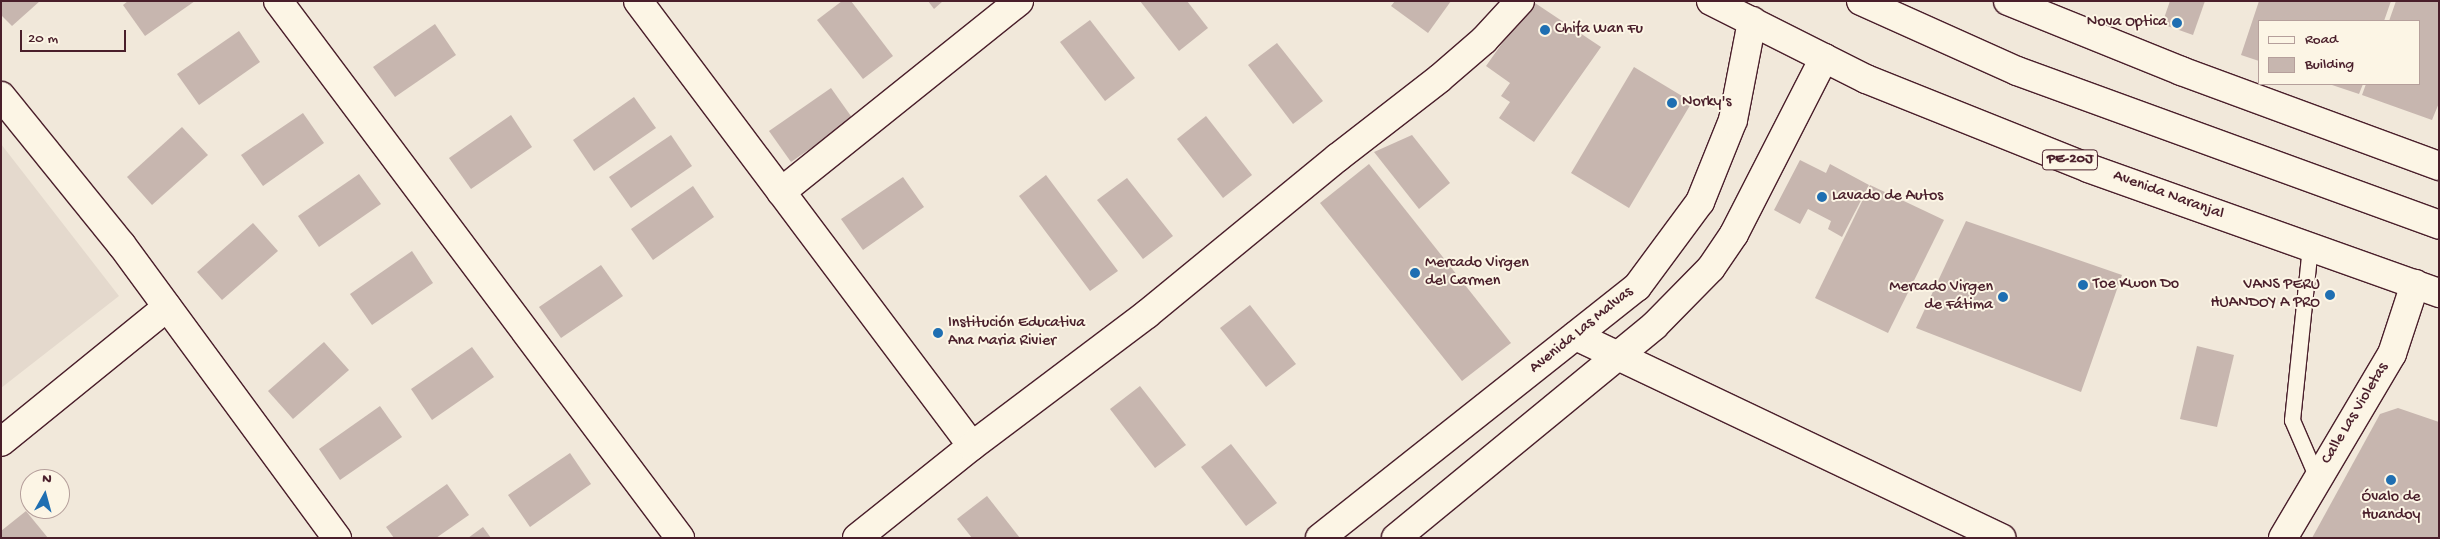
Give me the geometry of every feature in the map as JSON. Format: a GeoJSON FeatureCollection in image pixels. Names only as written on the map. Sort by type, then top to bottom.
{"type":"FeatureCollection","features":[{"type":"Feature","properties":{"kind":"main road"},"geometry":{"type":"LineString","coordinates":[[278,1],[680,538]]}},
{"type":"Feature","properties":{"kind":"main road"},"geometry":{"type":"LineString","coordinates":[[638,1],[972,446]]}},
{"type":"Feature","properties":{"kind":"main road"},"geometry":{"type":"LineString","coordinates":[[781,192],[1019,1]]}},
{"type":"Feature","properties":{"kind":"main road"},"geometry":{"type":"LineString","coordinates":[[857,538],[972,446],[1147,314],[1337,158],[1440,78],[1484,40],[1520,1]]}},
{"type":"Feature","properties":{"kind":"main road","name":"Avenida Naranjal"},"geometry":{"type":"LineString","coordinates":[[1712,1],[1866,79],[2088,168],[2427,288]]}},
{"type":"Feature","properties":{"kind":"main road"},"geometry":{"type":"LineString","coordinates":[[1861,1],[2017,71],[2439,225]]}},
{"type":"Feature","properties":{"kind":"main road"},"geometry":{"type":"LineString","coordinates":[[2008,1],[2181,71],[2439,166]]}},
{"type":"Feature","properties":{"kind":"main road","name":"Avenida Las Malvas"},"geometry":{"type":"LineString","coordinates":[[1320,538],[1637,287],[1700,202],[1732,120],[1752,21]]}},
{"type":"Feature","properties":{"kind":"main road"},"geometry":{"type":"LineString","coordinates":[[1404,536],[1654,326],[1711,268],[1725,248],[1824,58]]}},
{"type":"Feature","properties":{"kind":"main road"},"geometry":{"type":"LineString","coordinates":[[1,96],[121,244],[337,538]]}},
{"type":"Feature","properties":{"kind":"main road","name":"Calle Las Violetas"},"geometry":{"type":"LineString","coordinates":[[2283,538],[2392,354],[2427,288]]}},
{"type":"Feature","properties":{"kind":"main road"},"geometry":{"type":"LineString","coordinates":[[1,442],[167,307]]}},
{"type":"Feature","properties":{"kind":"main road"},"geometry":{"type":"LineString","coordinates":[[1576,336],[2001,538]]}},
{"type":"Feature","properties":{"kind":"lane"},"geometry":{"type":"LineString","coordinates":[[2310,246],[2292,420],[2318,480]]}},
{"type":"Feature","properties":{"kind":"shaded area"},"geometry":{"type":"Polygon","coordinates":[[[1,144],[119,296],[1,388],[1,144]]]}},
{"type":"Feature","properties":{"kind":"building"},"geometry":{"type":"Polygon","coordinates":[[[1,1],[40,1],[12,26],[1,15],[1,1]]]}},
{"type":"Feature","properties":{"kind":"building"},"geometry":{"type":"Polygon","coordinates":[[[128,1],[195,1],[145,36],[123,5],[128,1]]]}},
{"type":"Feature","properties":{"kind":"building"},"geometry":{"type":"Polygon","coordinates":[[[842,1],[851,1],[893,56],[863,79],[817,20],[842,1]]]}},
{"type":"Feature","properties":{"kind":"building"},"geometry":{"type":"Polygon","coordinates":[[[928,1],[943,1],[934,9],[928,1]]]}},
{"type":"Feature","properties":{"kind":"building"},"geometry":{"type":"Polygon","coordinates":[[[1140,1],[1187,1],[1208,28],[1179,51],[1140,1]]]}},
{"type":"Feature","properties":{"kind":"building"},"geometry":{"type":"Polygon","coordinates":[[[1395,1],[1451,1],[1428,33],[1391,6],[1395,1]]]}},
{"type":"Feature","properties":{"kind":"building"},"geometry":{"type":"Polygon","coordinates":[[[1532,1],[1601,47],[1534,142],[1499,118],[1510,102],[1501,96],[1510,83],[1486,66],[1532,1]]]}},
{"type":"Feature","properties":{"kind":"building"},"geometry":{"type":"Polygon","coordinates":[[[2170,1],[2205,1],[2193,35],[2162,24],[2170,1]]]}},
{"type":"Feature","properties":{"kind":"building"},"geometry":{"type":"Polygon","coordinates":[[[2259,1],[2391,1],[2384,20],[2258,20],[2258,61],[2241,55],[2259,1]]]}},
{"type":"Feature","properties":{"kind":"building"},"geometry":{"type":"Polygon","coordinates":[[[2396,1],[2439,1],[2439,103],[2432,120],[2362,95],[2366,85],[2420,85],[2420,20],[2389,20],[2396,1]]]}},
{"type":"Feature","properties":{"kind":"building"},"geometry":{"type":"Polygon","coordinates":[[[1090,20],[1135,78],[1105,101],[1060,42],[1090,20]]]}},
{"type":"Feature","properties":{"kind":"building"},"geometry":{"type":"Polygon","coordinates":[[[435,24],[456,55],[395,97],[373,67],[435,24]]]}},
{"type":"Feature","properties":{"kind":"building"},"geometry":{"type":"Polygon","coordinates":[[[239,31],[260,62],[199,105],[177,74],[239,31]]]}},
{"type":"Feature","properties":{"kind":"building"},"geometry":{"type":"Polygon","coordinates":[[[1277,43],[1323,101],[1293,124],[1248,65],[1277,43]]]}},
{"type":"Feature","properties":{"kind":"building"},"geometry":{"type":"Polygon","coordinates":[[[1634,67],[1692,102],[1629,208],[1571,173],[1634,67]]]}},
{"type":"Feature","properties":{"kind":"building"},"geometry":{"type":"Polygon","coordinates":[[[2332,85],[2363,85],[2359,94],[2332,85]]]}},
{"type":"Feature","properties":{"kind":"building"},"geometry":{"type":"Polygon","coordinates":[[[831,88],[853,119],[791,162],[769,131],[831,88]]]}},
{"type":"Feature","properties":{"kind":"building"},"geometry":{"type":"Polygon","coordinates":[[[634,97],[656,128],[594,171],[573,140],[634,97]]]}},
{"type":"Feature","properties":{"kind":"building"},"geometry":{"type":"Polygon","coordinates":[[[303,113],[324,143],[263,186],[241,155],[303,113]]]}},
{"type":"Feature","properties":{"kind":"building"},"geometry":{"type":"Polygon","coordinates":[[[511,115],[532,147],[471,189],[449,158],[511,115]]]}},
{"type":"Feature","properties":{"kind":"building"},"geometry":{"type":"Polygon","coordinates":[[[1206,116],[1252,175],[1223,198],[1177,139],[1206,116]]]}},
{"type":"Feature","properties":{"kind":"building"},"geometry":{"type":"Polygon","coordinates":[[[182,127],[208,155],[152,205],[127,177],[182,127]]]}},
{"type":"Feature","properties":{"kind":"building"},"geometry":{"type":"Polygon","coordinates":[[[671,135],[692,166],[631,208],[609,177],[671,135]]]}},
{"type":"Feature","properties":{"kind":"building"},"geometry":{"type":"Polygon","coordinates":[[[1412,135],[1450,183],[1419,209],[1374,152],[1412,135]]]}},
{"type":"Feature","properties":{"kind":"building","name":"Lavado de Autos"},"geometry":{"type":"Polygon","coordinates":[[[1800,160],[1826,173],[1830,164],[1869,185],[1842,237],[1828,229],[1831,221],[1808,209],[1800,224],[1774,210],[1800,160]]]}},
{"type":"Feature","properties":{"kind":"building","name":"Mercado Virgen del Carmen"},"geometry":{"type":"Polygon","coordinates":[[[1369,164],[1511,343],[1462,381],[1320,203],[1369,164]]]}},
{"type":"Feature","properties":{"kind":"building"},"geometry":{"type":"Polygon","coordinates":[[[359,174],[381,204],[319,247],[298,216],[359,174]]]}},
{"type":"Feature","properties":{"kind":"building"},"geometry":{"type":"Polygon","coordinates":[[[1046,175],[1118,271],[1090,291],[1019,196],[1046,175]]]}},
{"type":"Feature","properties":{"kind":"building"},"geometry":{"type":"Polygon","coordinates":[[[903,177],[924,207],[863,250],[841,219],[903,177]]]}},
{"type":"Feature","properties":{"kind":"building"},"geometry":{"type":"Polygon","coordinates":[[[1127,178],[1173,236],[1143,259],[1097,200],[1127,178]]]}},
{"type":"Feature","properties":{"kind":"building"},"geometry":{"type":"Polygon","coordinates":[[[1870,185],[1944,220],[1888,333],[1815,298],[1870,185]]]}},
{"type":"Feature","properties":{"kind":"building"},"geometry":{"type":"Polygon","coordinates":[[[693,186],[714,217],[653,260],[631,229],[693,186]]]}},
{"type":"Feature","properties":{"kind":"building","name":"Mercado Virgen de Fátima"},"geometry":{"type":"Polygon","coordinates":[[[1966,221],[2122,275],[2081,392],[1916,328],[1966,221]]]}},
{"type":"Feature","properties":{"kind":"building"},"geometry":{"type":"Polygon","coordinates":[[[253,223],[278,251],[222,300],[197,272],[253,223]]]}},
{"type":"Feature","properties":{"kind":"building"},"geometry":{"type":"Polygon","coordinates":[[[412,251],[433,283],[372,325],[350,294],[412,251]]]}},
{"type":"Feature","properties":{"kind":"building"},"geometry":{"type":"Polygon","coordinates":[[[601,265],[623,296],[561,338],[539,307],[601,265]]]}},
{"type":"Feature","properties":{"kind":"building"},"geometry":{"type":"Polygon","coordinates":[[[1250,305],[1296,364],[1266,387],[1220,328],[1250,305]]]}},
{"type":"Feature","properties":{"kind":"building"},"geometry":{"type":"Polygon","coordinates":[[[324,342],[349,370],[293,419],[268,391],[324,342]]]}},
{"type":"Feature","properties":{"kind":"building"},"geometry":{"type":"Polygon","coordinates":[[[2197,346],[2234,355],[2217,427],[2180,419],[2197,346]]]}},
{"type":"Feature","properties":{"kind":"building"},"geometry":{"type":"Polygon","coordinates":[[[472,347],[494,377],[432,420],[411,389],[472,347]]]}},
{"type":"Feature","properties":{"kind":"building"},"geometry":{"type":"Polygon","coordinates":[[[1140,386],[1186,445],[1155,468],[1110,409],[1140,386]]]}},
{"type":"Feature","properties":{"kind":"building"},"geometry":{"type":"Polygon","coordinates":[[[380,406],[402,437],[340,480],[319,449],[380,406]]]}},
{"type":"Feature","properties":{"kind":"building","name":"Óvalo de Huandoy"},"geometry":{"type":"Polygon","coordinates":[[[2398,408],[2439,422],[2439,538],[2312,538],[2380,414],[2398,408]]]}},
{"type":"Feature","properties":{"kind":"building"},"geometry":{"type":"Polygon","coordinates":[[[1231,444],[1277,503],[1246,526],[1201,467],[1231,444]]]}},
{"type":"Feature","properties":{"kind":"building"},"geometry":{"type":"Polygon","coordinates":[[[570,453],[591,484],[530,527],[508,495],[570,453]]]}},
{"type":"Feature","properties":{"kind":"building"},"geometry":{"type":"Polygon","coordinates":[[[447,484],[469,515],[436,538],[394,538],[386,527],[447,484]]]}},
{"type":"Feature","properties":{"kind":"building"},"geometry":{"type":"Polygon","coordinates":[[[987,496],[1020,538],[972,538],[957,519],[987,496]]]}},
{"type":"Feature","properties":{"kind":"building"},"geometry":{"type":"Polygon","coordinates":[[[20,516],[20,519],[33,519],[48,538],[1,538],[1,531],[20,516]]]}},
{"type":"Feature","properties":{"kind":"building"},"geometry":{"type":"Polygon","coordinates":[[[483,527],[491,538],[468,538],[483,527]]]}},
{"type":"Feature","properties":{"kind":"place","name":"Nova Optica"},"geometry":{"type":"Point","coordinates":[2177,23]}},
{"type":"Feature","properties":{"kind":"place","name":"Chifa Wan Fu"},"geometry":{"type":"Point","coordinates":[1545,30]}},
{"type":"Feature","properties":{"kind":"place","name":"Norky's"},"geometry":{"type":"Point","coordinates":[1672,103]}},
{"type":"Feature","properties":{"kind":"place","name":"Lavado de Autos"},"geometry":{"type":"Point","coordinates":[1822,197]}},
{"type":"Feature","properties":{"kind":"place","name":"Mercado Virgen del Carmen"},"geometry":{"type":"Point","coordinates":[1415,273]}},
{"type":"Feature","properties":{"kind":"place","name":"Toe Kwon Do"},"geometry":{"type":"Point","coordinates":[2083,285]}},
{"type":"Feature","properties":{"kind":"place","name":"VANS PERU HUANDOY A PRO"},"geometry":{"type":"Point","coordinates":[2330,295]}},
{"type":"Feature","properties":{"kind":"place","name":"Mercado Virgen de Fátima"},"geometry":{"type":"Point","coordinates":[2003,297]}},
{"type":"Feature","properties":{"kind":"place","name":"Institución Educativa Ana Maria Rivier"},"geometry":{"type":"Point","coordinates":[938,333]}},
{"type":"Feature","properties":{"kind":"place","name":"Óvalo de Huandoy"},"geometry":{"type":"Point","coordinates":[2391,480]}}]}
